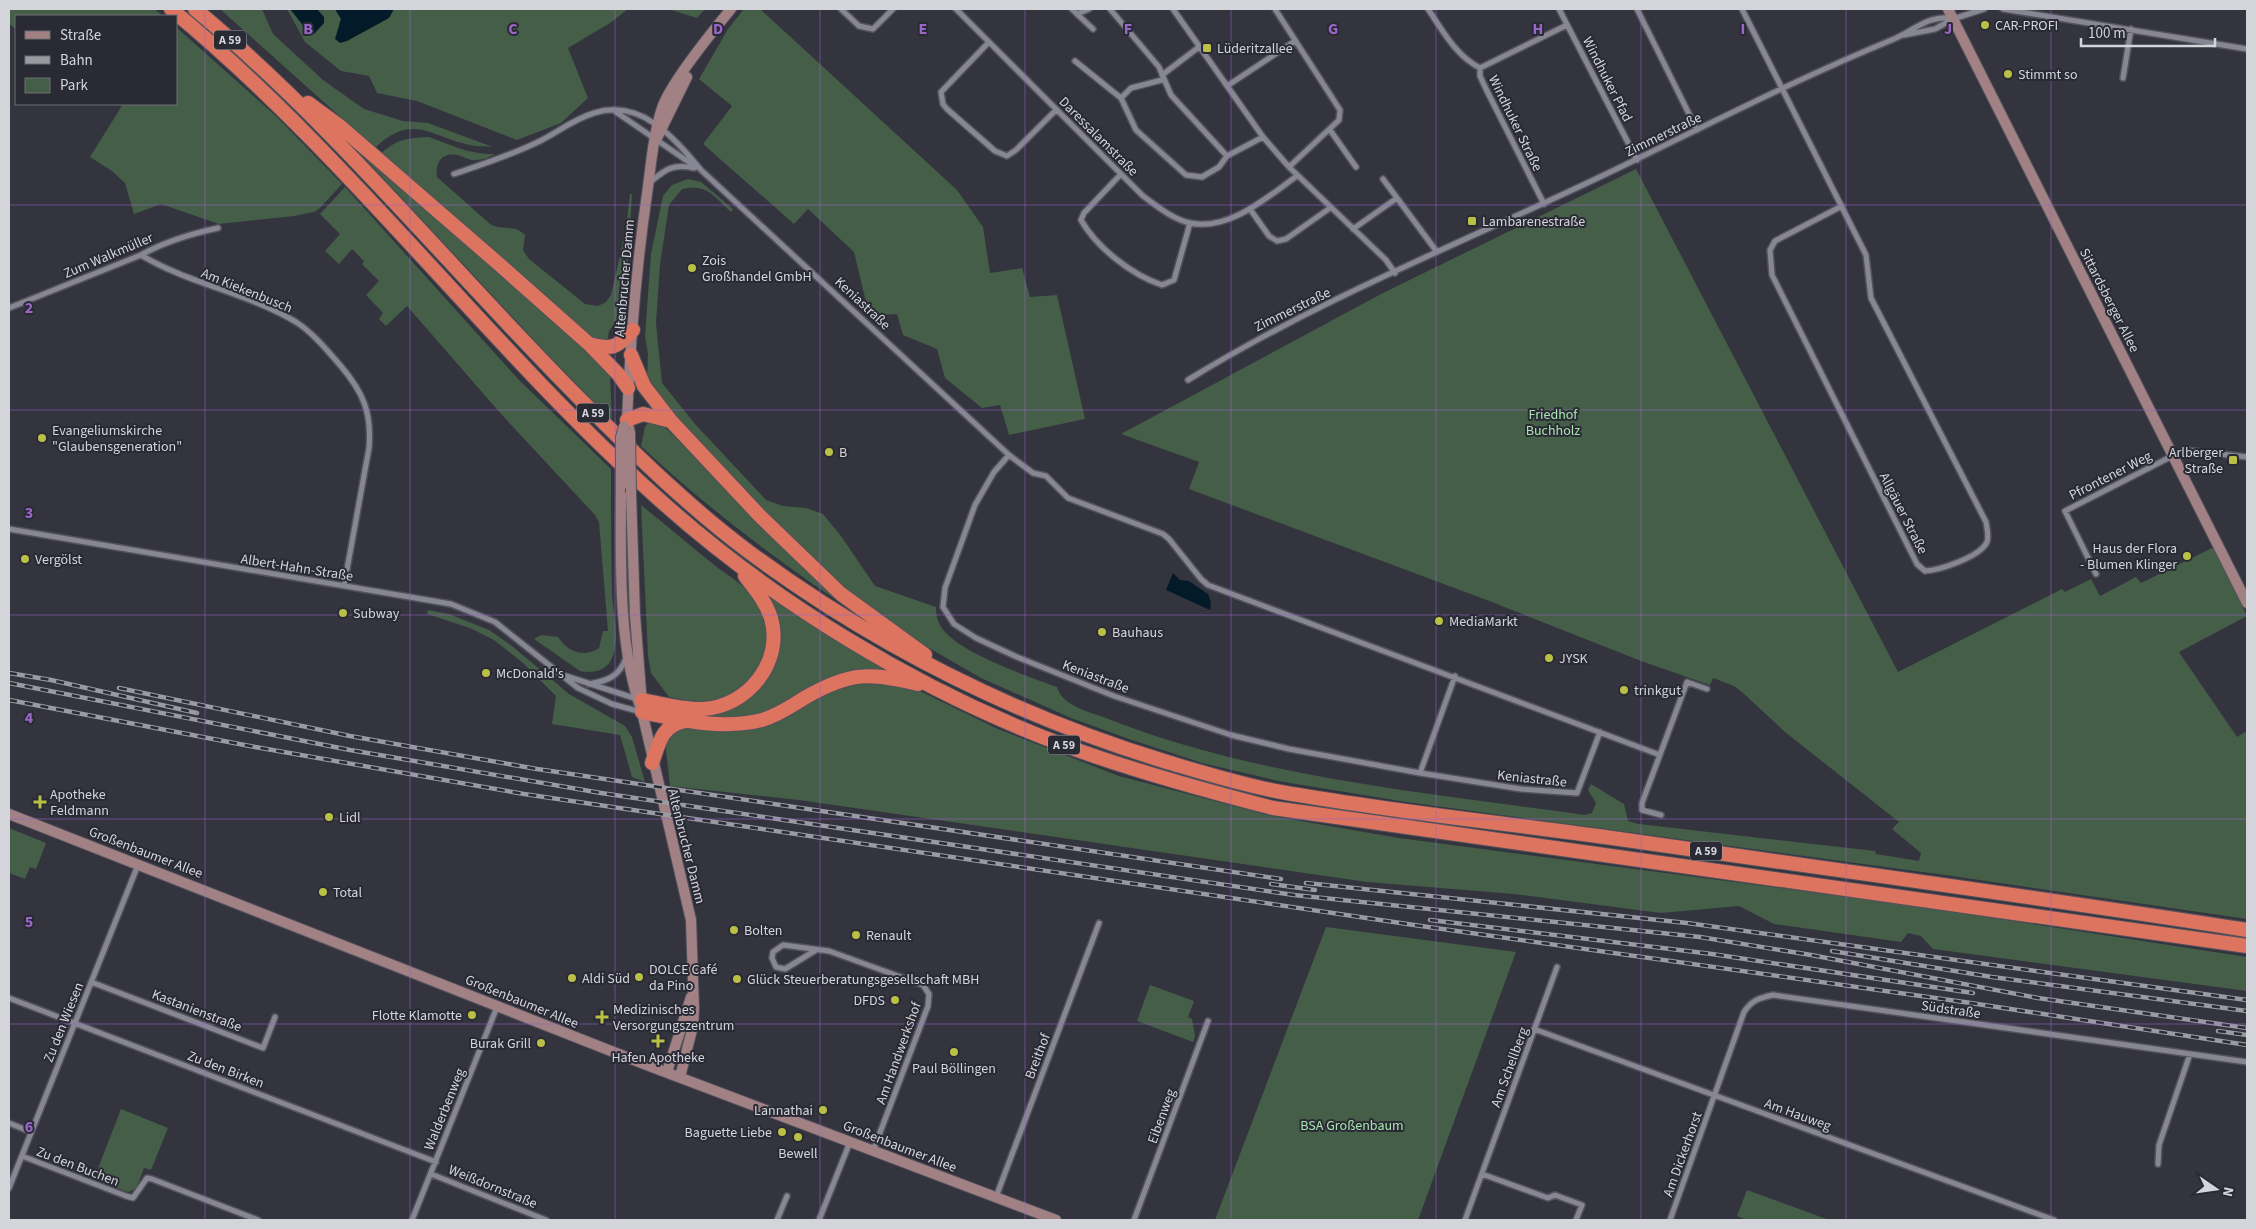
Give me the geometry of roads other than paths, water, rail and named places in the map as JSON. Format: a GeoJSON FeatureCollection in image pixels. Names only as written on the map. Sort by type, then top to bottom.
{"type":"FeatureCollection","features":[{"type":"Feature","properties":{"kind":"highway","name":"A 59"},"geometry":{"type":"LineString","coordinates":[[195,9],[265,72],[335,140],[544,363],[654,473],[747,550],[822,602],[907,655],[975,690],[1068,729],[1127,750],[1199,772],[1276,791],[1404,811],[1590,835],[2247,930]]}},
{"type":"Feature","properties":{"kind":"highway","name":"A 59"},"geometry":{"type":"LineString","coordinates":[[178,15],[244,73],[323,149],[527,370],[642,484],[739,567],[813,617],[937,688],[1063,744],[1196,788],[1273,808],[2247,946]]}},
{"type":"Feature","properties":{"kind":"highway"},"geometry":{"type":"LineString","coordinates":[[265,72],[342,128],[589,344],[619,375],[628,388]]}},
{"type":"Feature","properties":{"kind":"highway"},"geometry":{"type":"LineString","coordinates":[[589,344],[612,348],[622,343],[633,330]]}},
{"type":"Feature","properties":{"kind":"highway"},"geometry":{"type":"LineString","coordinates":[[631,355],[644,386],[671,421],[760,516],[841,594],[885,628],[975,690]]}},
{"type":"Feature","properties":{"kind":"highway"},"geometry":{"type":"LineString","coordinates":[[627,427],[643,414],[671,421]]}},
{"type":"Feature","properties":{"kind":"highway"},"geometry":{"type":"LineString","coordinates":[[640,704],[703,709],[723,706],[739,698],[759,681],[771,654],[771,620],[765,604],[739,567]]}},
{"type":"Feature","properties":{"kind":"highway"},"geometry":{"type":"LineString","coordinates":[[652,763],[664,732],[677,723],[687,721],[729,724],[762,720],[782,713],[835,681],[862,675],[879,675],[937,688]]}},
{"type":"Feature","properties":{"kind":"highway"},"geometry":{"type":"LineString","coordinates":[[640,704],[687,721]]}},
{"type":"Feature","properties":{"kind":"main road","name":"Altenbrucher Damm"},"geometry":{"type":"LineString","coordinates":[[680,1077],[693,1026],[691,920],[652,763],[640,704],[627,427],[628,388],[648,184],[665,102],[731,9]]}},
{"type":"Feature","properties":{"kind":"main road","name":"Sittardsberger Allee"},"geometry":{"type":"LineString","coordinates":[[1948,9],[2247,603]]}},
{"type":"Feature","properties":{"kind":"main road","name":"Altenbrucher Damm"},"geometry":{"type":"LineString","coordinates":[[627,427],[621,436],[622,554],[631,679],[640,704]]}},
{"type":"Feature","properties":{"kind":"main road","name":"Großenbaumer Allee"},"geometry":{"type":"LineString","coordinates":[[9,814],[680,1077],[1056,1220]]}},
{"type":"Feature","properties":{"kind":"main road","name":"Altenbrucher Damm"},"geometry":{"type":"LineString","coordinates":[[668,1072],[693,989]]}},
{"type":"Feature","properties":{"kind":"street"},"geometry":{"type":"LineString","coordinates":[[842,9],[859,26],[873,29],[893,9]]}},
{"type":"Feature","properties":{"kind":"street","name":"Daressalamstraße"},"geometry":{"type":"LineString","coordinates":[[956,9],[1143,196],[1163,211],[1190,223],[1221,220],[1250,209],[1297,176]]}},
{"type":"Feature","properties":{"kind":"street"},"geometry":{"type":"LineString","coordinates":[[1072,9],[1093,29]]}},
{"type":"Feature","properties":{"kind":"street"},"geometry":{"type":"LineString","coordinates":[[1077,14],[1089,9]]}},
{"type":"Feature","properties":{"kind":"street"},"geometry":{"type":"LineString","coordinates":[[1110,9],[1158,67],[1171,95],[1227,156]]}},
{"type":"Feature","properties":{"kind":"street"},"geometry":{"type":"LineString","coordinates":[[1173,9],[1263,136],[1289,167],[1386,260],[1395,273]]}},
{"type":"Feature","properties":{"kind":"street"},"geometry":{"type":"LineString","coordinates":[[1275,9],[1340,110],[1339,120],[1289,167]]}},
{"type":"Feature","properties":{"kind":"street","name":"Windhuker Straße"},"geometry":{"type":"LineString","coordinates":[[1428,9],[1465,60],[1480,68],[1480,76],[1486,89],[1544,204]]}},
{"type":"Feature","properties":{"kind":"street","name":"Windhuker Pfad"},"geometry":{"type":"LineString","coordinates":[[1559,9],[1637,160]]}},
{"type":"Feature","properties":{"kind":"street"},"geometry":{"type":"LineString","coordinates":[[1637,9],[1697,130]]}},
{"type":"Feature","properties":{"kind":"street","name":"Allgäuer Straße"},"geometry":{"type":"LineString","coordinates":[[1742,9],[1783,88],[1842,206],[1866,255],[1871,298],[1986,522],[1988,533],[1986,542],[1980,550],[1944,568],[1925,571],[1917,564],[1772,274],[1770,250],[1775,241],[1842,206]]}},
{"type":"Feature","properties":{"kind":"street"},"geometry":{"type":"LineString","coordinates":[[1953,18],[1984,9]]}},
{"type":"Feature","properties":{"kind":"street"},"geometry":{"type":"LineString","coordinates":[[2003,9],[2247,49]]}},
{"type":"Feature","properties":{"kind":"street","name":"Zimmerstraße"},"geometry":{"type":"LineString","coordinates":[[1899,36],[1935,29],[1953,18]]}},
{"type":"Feature","properties":{"kind":"street","name":"Zimmerstraße"},"geometry":{"type":"LineString","coordinates":[[1188,380],[1246,344],[1437,252],[1637,160],[1783,88],[1899,36],[1931,19],[1953,18]]}},
{"type":"Feature","properties":{"kind":"street"},"geometry":{"type":"LineString","coordinates":[[1480,68],[1567,25]]}},
{"type":"Feature","properties":{"kind":"street"},"geometry":{"type":"LineString","coordinates":[[2123,78],[2131,29]]}},
{"type":"Feature","properties":{"kind":"street"},"geometry":{"type":"LineString","coordinates":[[1227,86],[1295,41]]}},
{"type":"Feature","properties":{"kind":"street"},"geometry":{"type":"LineString","coordinates":[[989,42],[941,92],[943,104],[947,109],[994,151],[1007,156],[1016,150],[1056,110]]}},
{"type":"Feature","properties":{"kind":"street"},"geometry":{"type":"LineString","coordinates":[[1121,98],[1131,88],[1162,78],[1199,47]]}},
{"type":"Feature","properties":{"kind":"street"},"geometry":{"type":"LineString","coordinates":[[1075,61],[1121,98],[1136,130],[1186,175],[1202,177],[1219,167],[1227,156],[1263,136]]}},
{"type":"Feature","properties":{"kind":"street"},"geometry":{"type":"LineString","coordinates":[[454,174],[524,149],[594,113],[611,111],[633,112],[661,127]]}},
{"type":"Feature","properties":{"kind":"street"},"geometry":{"type":"LineString","coordinates":[[611,111],[628,118],[656,140]]}},
{"type":"Feature","properties":{"kind":"street","name":"Keniastraße"},"geometry":{"type":"LineString","coordinates":[[661,127],[701,170],[1009,454],[1033,473],[1046,476],[1068,498],[1163,534],[1170,539],[1200,579],[1208,585],[1660,754]]}},
{"type":"Feature","properties":{"kind":"street"},"geometry":{"type":"LineString","coordinates":[[1330,130],[1356,168]]}},
{"type":"Feature","properties":{"kind":"street","name":"Keniastraße"},"geometry":{"type":"LineString","coordinates":[[656,140],[701,170]]}},
{"type":"Feature","properties":{"kind":"street"},"geometry":{"type":"LineString","coordinates":[[648,184],[670,167],[682,165],[701,170]]}},
{"type":"Feature","properties":{"kind":"street"},"geometry":{"type":"LineString","coordinates":[[1121,174],[1084,213],[1081,220],[1105,249],[1136,273],[1162,285],[1174,280],[1190,223]]}},
{"type":"Feature","properties":{"kind":"street"},"geometry":{"type":"LineString","coordinates":[[1383,178],[1437,252]]}},
{"type":"Feature","properties":{"kind":"street"},"geometry":{"type":"LineString","coordinates":[[1353,229],[1397,198]]}},
{"type":"Feature","properties":{"kind":"street"},"geometry":{"type":"LineString","coordinates":[[1250,209],[1268,236],[1277,241],[1286,239],[1330,208]]}},
{"type":"Feature","properties":{"kind":"street","name":"Zum Walkmüller"},"geometry":{"type":"LineString","coordinates":[[9,308],[141,255],[159,245],[188,234],[218,228]]}},
{"type":"Feature","properties":{"kind":"street","name":"Am Kiekenbusch"},"geometry":{"type":"LineString","coordinates":[[141,255],[161,268],[278,313],[297,323],[316,339],[356,384],[368,410],[369,448],[344,586]]}},
{"type":"Feature","properties":{"kind":"street"},"geometry":{"type":"LineString","coordinates":[[2173,455],[2188,449],[2247,457]]}},
{"type":"Feature","properties":{"kind":"street","name":"Keniastraße"},"geometry":{"type":"LineString","coordinates":[[1009,454],[994,472],[975,505],[945,588],[944,606],[954,624],[976,638],[1009,654],[1088,686],[1231,735],[1289,750],[1512,788],[1577,793],[1600,732]]}},
{"type":"Feature","properties":{"kind":"street","name":"Pfrontener Weg"},"geometry":{"type":"LineString","coordinates":[[2096,574],[2065,511],[2173,455]]}},
{"type":"Feature","properties":{"kind":"street","name":"Albert-Hahn-Straße"},"geometry":{"type":"LineString","coordinates":[[9,529],[451,604],[474,612],[502,627],[578,688],[597,697],[640,704]]}},
{"type":"Feature","properties":{"kind":"street"},"geometry":{"type":"LineString","coordinates":[[589,684],[609,679],[616,675],[622,667],[628,650]]}},
{"type":"Feature","properties":{"kind":"street","name":"Albert-Hahn-Straße"},"geometry":{"type":"LineString","coordinates":[[562,675],[640,704]]}},
{"type":"Feature","properties":{"kind":"street"},"geometry":{"type":"LineString","coordinates":[[1420,773],[1455,676]]}},
{"type":"Feature","properties":{"kind":"street"},"geometry":{"type":"LineString","coordinates":[[1661,815],[1646,812],[1641,806],[1687,682],[1707,689]]}},
{"type":"Feature","properties":{"kind":"street","name":"Zu den Wiesen"},"geometry":{"type":"LineString","coordinates":[[9,1188],[138,864]]}},
{"type":"Feature","properties":{"kind":"street","name":"Breithof"},"geometry":{"type":"LineString","coordinates":[[996,1198],[1099,923]]}},
{"type":"Feature","properties":{"kind":"street","name":"Am Handwerkshof"},"geometry":{"type":"LineString","coordinates":[[816,950],[785,969],[776,967],[772,958],[773,952],[784,945],[829,951],[922,985],[929,994],[928,1006],[873,1151]]}},
{"type":"Feature","properties":{"kind":"street","name":"Am Schellberg"},"geometry":{"type":"LineString","coordinates":[[1465,1220],[1557,967]]}},
{"type":"Feature","properties":{"kind":"street","name":"Kastanienstraße"},"geometry":{"type":"LineString","coordinates":[[91,982],[263,1048],[275,1017]]}},
{"type":"Feature","properties":{"kind":"street","name":"Südstraße"},"geometry":{"type":"LineString","coordinates":[[1714,1095],[1744,1012],[1751,1002],[1773,996],[2247,1062]]}},
{"type":"Feature","properties":{"kind":"street","name":"Zu den Birken"},"geometry":{"type":"LineString","coordinates":[[9,998],[436,1162]]}},
{"type":"Feature","properties":{"kind":"street","name":"Walderbenweg"},"geometry":{"type":"LineString","coordinates":[[412,1220],[497,1006]]}},
{"type":"Feature","properties":{"kind":"street","name":"Eibenweg"},"geometry":{"type":"LineString","coordinates":[[1134,1220],[1208,1021]]}},
{"type":"Feature","properties":{"kind":"street","name":"Am Hauweg"},"geometry":{"type":"LineString","coordinates":[[1534,1029],[2054,1220]]}},
{"type":"Feature","properties":{"kind":"street"},"geometry":{"type":"LineString","coordinates":[[2158,1164],[2159,1145],[2190,1054]]}},
{"type":"Feature","properties":{"kind":"street","name":"Am Dickerhorst"},"geometry":{"type":"LineString","coordinates":[[1670,1220],[1714,1095]]}},
{"type":"Feature","properties":{"kind":"street","name":"Zu den Buchen"},"geometry":{"type":"LineString","coordinates":[[9,1124],[31,1132]]}},
{"type":"Feature","properties":{"kind":"street"},"geometry":{"type":"LineString","coordinates":[[819,1220],[850,1142]]}},
{"type":"Feature","properties":{"kind":"street","name":"Zu den Buchen"},"geometry":{"type":"LineString","coordinates":[[22,1156],[133,1198],[146,1178],[152,1179],[258,1220]]}},
{"type":"Feature","properties":{"kind":"street","name":"Weißdornstraße"},"geometry":{"type":"LineString","coordinates":[[431,1174],[546,1220]]}},
{"type":"Feature","properties":{"kind":"street"},"geometry":{"type":"LineString","coordinates":[[1482,1174],[1548,1198],[1555,1195],[1582,1204],[1576,1220]]}},
{"type":"Feature","properties":{"kind":"street"},"geometry":{"type":"LineString","coordinates":[[777,1220],[787,1196]]}},
{"type":"Feature","properties":{"kind":"water"},"geometry":{"type":"Polygon","coordinates":[[[290,9],[317,9],[324,17],[324,23],[314,34],[309,33],[290,9]]]}},
{"type":"Feature","properties":{"kind":"water"},"geometry":{"type":"Polygon","coordinates":[[[335,9],[394,9],[389,18],[340,43],[335,39],[341,19],[335,9]]]}},
{"type":"Feature","properties":{"kind":"water"},"geometry":{"type":"Polygon","coordinates":[[[1173,573],[1180,580],[1189,581],[1208,594],[1211,602],[1210,610],[1166,590],[1173,573]]]}},
{"type":"Feature","properties":{"kind":"railway"},"geometry":{"type":"LineString","coordinates":[[9,673],[51,680],[197,713]]}},
{"type":"Feature","properties":{"kind":"railway"},"geometry":{"type":"LineString","coordinates":[[9,683],[350,750],[601,793],[1294,895],[1700,937],[1811,955],[2038,998],[2247,1028]]}},
{"type":"Feature","properties":{"kind":"railway"},"geometry":{"type":"LineString","coordinates":[[119,688],[350,736],[537,769],[1281,879]]}},
{"type":"Feature","properties":{"kind":"railway"},"geometry":{"type":"LineString","coordinates":[[9,700],[255,747],[524,794],[1414,925],[1964,1002],[2247,1045]]}},
{"type":"Feature","properties":{"kind":"railway"},"geometry":{"type":"LineString","coordinates":[[1306,883],[1687,923],[2247,1000]]}},
{"type":"Feature","properties":{"kind":"railway"},"geometry":{"type":"LineString","coordinates":[[1271,884],[1315,890]]}},
{"type":"Feature","properties":{"kind":"railway"},"geometry":{"type":"LineString","coordinates":[[1430,920],[1712,954],[1973,993]]}},
{"type":"Feature","properties":{"kind":"railway"},"geometry":{"type":"LineString","coordinates":[[1832,951],[1992,977],[2247,1011]]}},
{"type":"Feature","properties":{"kind":"railway"},"geometry":{"type":"LineString","coordinates":[[2218,1031],[2247,1035]]}},
{"type":"Feature","properties":{"kind":"place","name":"CAR-PROFI"},"geometry":{"type":"Point","coordinates":[1985,25]}},
{"type":"Feature","properties":{"kind":"place","name":"Lüderitzallee"},"geometry":{"type":"Point","coordinates":[1207,48]}},
{"type":"Feature","properties":{"kind":"place","name":"Stimmt so"},"geometry":{"type":"Point","coordinates":[2008,74]}},
{"type":"Feature","properties":{"kind":"place","name":"Lambarenestraße"},"geometry":{"type":"Point","coordinates":[1472,221]}},
{"type":"Feature","properties":{"kind":"place","name":"Zois Großhandel GmbH"},"geometry":{"type":"Point","coordinates":[692,268]}},
{"type":"Feature","properties":{"kind":"place","name":"Evangeliumskirche \"Glaubensgeneration\""},"geometry":{"type":"Point","coordinates":[42,438]}},
{"type":"Feature","properties":{"kind":"place","name":"B"},"geometry":{"type":"Point","coordinates":[829,452]}},
{"type":"Feature","properties":{"kind":"place","name":"Arlberger Straße"},"geometry":{"type":"Point","coordinates":[2233,460]}},
{"type":"Feature","properties":{"kind":"place","name":"Haus der Flora - Blumen Klinger"},"geometry":{"type":"Point","coordinates":[2187,556]}},
{"type":"Feature","properties":{"kind":"place","name":"Vergölst"},"geometry":{"type":"Point","coordinates":[25,559]}},
{"type":"Feature","properties":{"kind":"place","name":"Subway"},"geometry":{"type":"Point","coordinates":[343,613]}},
{"type":"Feature","properties":{"kind":"place","name":"MediaMarkt"},"geometry":{"type":"Point","coordinates":[1439,621]}},
{"type":"Feature","properties":{"kind":"place","name":"Bauhaus"},"geometry":{"type":"Point","coordinates":[1102,632]}},
{"type":"Feature","properties":{"kind":"place","name":"JYSK"},"geometry":{"type":"Point","coordinates":[1549,658]}},
{"type":"Feature","properties":{"kind":"place","name":"McDonald's"},"geometry":{"type":"Point","coordinates":[486,673]}},
{"type":"Feature","properties":{"kind":"place","name":"trinkgut"},"geometry":{"type":"Point","coordinates":[1624,690]}},
{"type":"Feature","properties":{"kind":"place","name":"Apotheke Feldmann"},"geometry":{"type":"Point","coordinates":[40,802]}},
{"type":"Feature","properties":{"kind":"place","name":"Lidl"},"geometry":{"type":"Point","coordinates":[329,817]}},
{"type":"Feature","properties":{"kind":"place","name":"Total"},"geometry":{"type":"Point","coordinates":[323,892]}},
{"type":"Feature","properties":{"kind":"place","name":"Bolten"},"geometry":{"type":"Point","coordinates":[734,930]}},
{"type":"Feature","properties":{"kind":"place","name":"Renault"},"geometry":{"type":"Point","coordinates":[856,935]}},
{"type":"Feature","properties":{"kind":"place","name":"DOLCE Café da Pino"},"geometry":{"type":"Point","coordinates":[639,977]}},
{"type":"Feature","properties":{"kind":"place","name":"Aldi Süd"},"geometry":{"type":"Point","coordinates":[572,978]}},
{"type":"Feature","properties":{"kind":"place","name":"Glück Steuerberatungsgesellschaft MBH"},"geometry":{"type":"Point","coordinates":[737,979]}},
{"type":"Feature","properties":{"kind":"place","name":"DFDS"},"geometry":{"type":"Point","coordinates":[895,1000]}},
{"type":"Feature","properties":{"kind":"place","name":"Flotte Klamotte"},"geometry":{"type":"Point","coordinates":[472,1015]}},
{"type":"Feature","properties":{"kind":"place","name":"Medizinisches Versorgungszentrum"},"geometry":{"type":"Point","coordinates":[602,1017]}},
{"type":"Feature","properties":{"kind":"place","name":"Hafen Apotheke"},"geometry":{"type":"Point","coordinates":[658,1041]}},
{"type":"Feature","properties":{"kind":"place","name":"Burak Grill"},"geometry":{"type":"Point","coordinates":[541,1043]}},
{"type":"Feature","properties":{"kind":"place","name":"Paul Böllingen"},"geometry":{"type":"Point","coordinates":[954,1052]}},
{"type":"Feature","properties":{"kind":"place","name":"Lannathai"},"geometry":{"type":"Point","coordinates":[823,1110]}},
{"type":"Feature","properties":{"kind":"place","name":"Baguette Liebe"},"geometry":{"type":"Point","coordinates":[782,1132]}},
{"type":"Feature","properties":{"kind":"place","name":"Bewell"},"geometry":{"type":"Point","coordinates":[798,1137]}},
{"type":"Feature","properties":{"kind":"park label","name":"Friedhof Buchholz"},"geometry":{"type":"Point","coordinates":[1553,422]}},
{"type":"Feature","properties":{"kind":"park label","name":"BSA Großenbaum"},"geometry":{"type":"Point","coordinates":[1352,1125]}}]}
